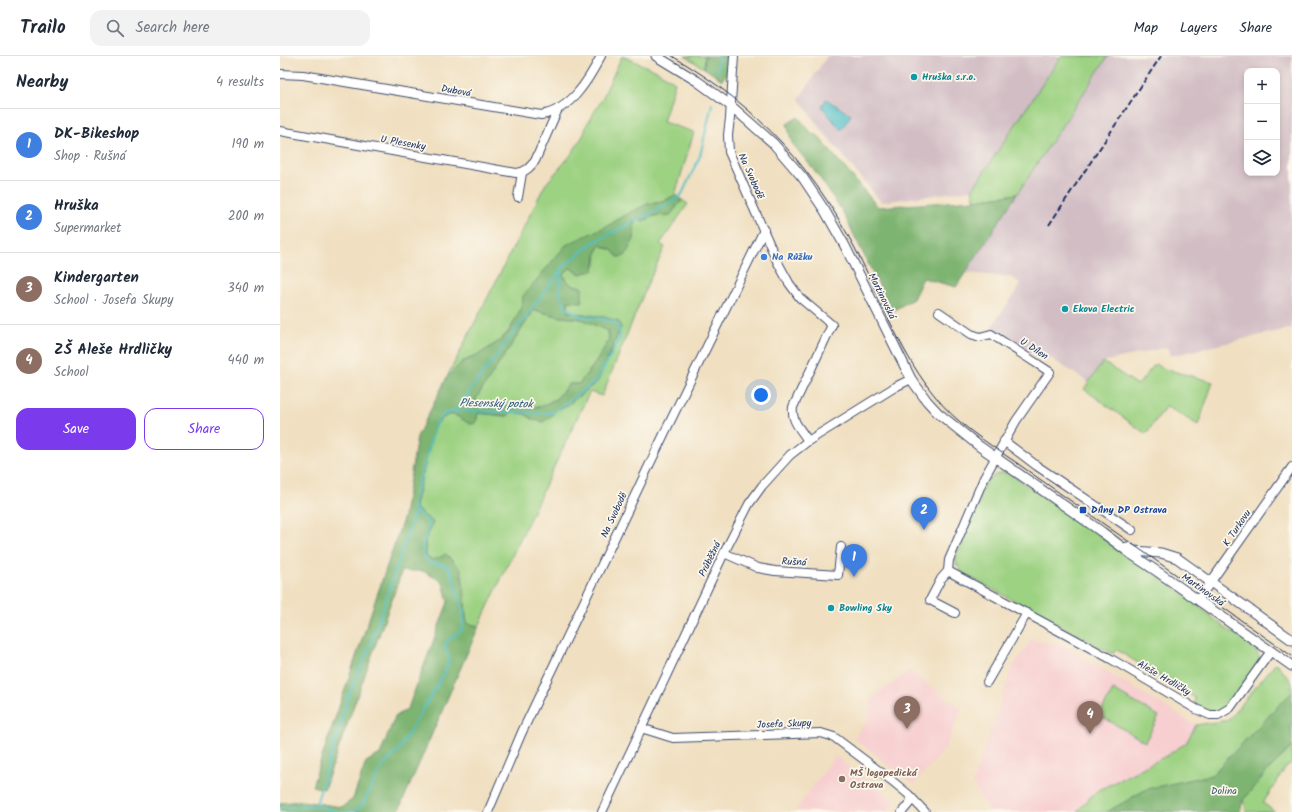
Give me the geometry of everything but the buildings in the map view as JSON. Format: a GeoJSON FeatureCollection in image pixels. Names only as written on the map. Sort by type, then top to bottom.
{"type":"FeatureCollection","features":[{"type":"Feature","properties":{"kind":"street","name":"Dubová"},"geometry":{"type":"LineString","coordinates":[[280,74],[303,75],[533,115],[546,114],[567,103],[583,87],[592,75],[601,56]]}},
{"type":"Feature","properties":{"kind":"street","name":"Martinovská"},"geometry":{"type":"LineString","coordinates":[[656,56],[693,78],[730,105],[762,132],[803,178],[825,211],[851,258],[911,380],[938,413],[979,446],[1292,666]]}},
{"type":"Feature","properties":{"kind":"street","name":"Na Svobodě"},"geometry":{"type":"LineString","coordinates":[[734,56],[728,135],[730,152],[777,261],[789,283],[800,298],[832,325],[793,407],[792,414],[795,422],[808,441]]}},
{"type":"Feature","properties":{"kind":"street"},"geometry":{"type":"LineString","coordinates":[[518,197],[522,173],[535,161],[558,109]]}},
{"type":"Feature","properties":{"kind":"street","name":"U Plesenky"},"geometry":{"type":"LineString","coordinates":[[280,131],[509,172],[522,173]]}},
{"type":"Feature","properties":{"kind":"street","name":"Na Svobodě"},"geometry":{"type":"LineString","coordinates":[[488,812],[522,732],[662,437],[764,230]]}},
{"type":"Feature","properties":{"kind":"street","name":"U Dílen"},"geometry":{"type":"LineString","coordinates":[[939,312],[971,334],[980,337],[991,334],[1050,372],[1016,421],[996,458]]}},
{"type":"Feature","properties":{"kind":"street","name":"Průběžná"},"geometry":{"type":"LineString","coordinates":[[602,812],[724,553],[749,504],[762,486],[790,455],[808,441],[888,391],[911,380]]}},
{"type":"Feature","properties":{"kind":"street"},"geometry":{"type":"LineString","coordinates":[[1004,441],[1037,466],[1132,530]]}},
{"type":"Feature","properties":{"kind":"street"},"geometry":{"type":"LineString","coordinates":[[955,613],[930,600],[941,579],[948,571],[949,560],[963,525],[984,478],[996,458]]}},
{"type":"Feature","properties":{"kind":"street","name":"K Turkovu"},"geometry":{"type":"LineString","coordinates":[[1198,600],[1292,467]]}},
{"type":"Feature","properties":{"kind":"street","name":"Martinovská"},"geometry":{"type":"LineString","coordinates":[[1102,532],[1134,551],[1158,552],[1173,556],[1292,640]]}},
{"type":"Feature","properties":{"kind":"street","name":"Rušná"},"geometry":{"type":"LineString","coordinates":[[724,553],[758,568],[775,571],[838,575],[841,547]]}},
{"type":"Feature","properties":{"kind":"street","name":"Aleše Hrdličky"},"geometry":{"type":"LineString","coordinates":[[948,571],[1111,659],[1210,715],[1218,715],[1230,708],[1271,651]]}},
{"type":"Feature","properties":{"kind":"street"},"geometry":{"type":"LineString","coordinates":[[987,682],[1027,614]]}},
{"type":"Feature","properties":{"kind":"street","name":"Josefa Skupy"},"geometry":{"type":"LineString","coordinates":[[641,728],[673,738],[821,733],[834,737],[908,794],[912,800],[925,812]]}},
{"type":"Feature","properties":{"kind":"street"},"geometry":{"type":"LineString","coordinates":[[902,812],[912,800]]}},
{"type":"Feature","properties":{"kind":"shaded area"},"geometry":{"type":"Polygon","coordinates":[[[827,56],[1061,56],[972,190],[881,202],[817,124],[799,99],[827,56]]]}},
{"type":"Feature","properties":{"kind":"shaded area"},"geometry":{"type":"Polygon","coordinates":[[[1108,56],[1292,56],[1292,328],[1170,356],[1167,347],[1103,362],[1088,382],[1035,348],[1030,354],[991,328],[1021,284],[1011,277],[965,273],[1108,56]]]}},
{"type":"Feature","properties":{"kind":"shaded area"},"geometry":{"type":"Polygon","coordinates":[[[1031,640],[1060,644],[1196,725],[1186,743],[1166,756],[1095,792],[1077,812],[990,812],[972,783],[1013,666],[1031,640]]]}},
{"type":"Feature","properties":{"kind":"shaded area"},"geometry":{"type":"Polygon","coordinates":[[[909,671],[962,709],[944,751],[913,784],[854,738],[868,720],[872,698],[909,671]]]}},
{"type":"Feature","properties":{"kind":"shaded area","name":"MŠ logopedická Ostrava"},"geometry":{"type":"Polygon","coordinates":[[[835,756],[895,801],[887,812],[795,811],[835,756]]]}},
{"type":"Feature","properties":{"kind":"green space"},"geometry":{"type":"Polygon","coordinates":[[[622,56],[657,71],[675,82],[663,122],[694,132],[675,195],[663,202],[648,204],[609,225],[522,307],[509,331],[498,342],[478,355],[462,362],[447,377],[545,185],[570,156],[584,134],[587,124],[601,101],[622,56]]]}},
{"type":"Feature","properties":{"kind":"green space"},"geometry":{"type":"Polygon","coordinates":[[[685,56],[705,56],[704,68],[685,56]]]}},
{"type":"Feature","properties":{"kind":"green space"},"geometry":{"type":"Polygon","coordinates":[[[705,56],[729,56],[728,72],[722,80],[704,68],[705,56]]]}},
{"type":"Feature","properties":{"kind":"green space"},"geometry":{"type":"Polygon","coordinates":[[[1061,56],[1108,56],[1017,194],[975,200],[972,190],[1061,56]]]}},
{"type":"Feature","properties":{"kind":"green space"},"geometry":{"type":"Polygon","coordinates":[[[798,117],[814,136],[816,134],[878,207],[975,200],[1017,194],[956,287],[923,278],[913,299],[892,311],[842,211],[818,175],[792,143],[787,124],[798,117]]]}},
{"type":"Feature","properties":{"kind":"green space"},"geometry":{"type":"Polygon","coordinates":[[[675,195],[682,200],[670,215],[654,216],[643,221],[640,219],[634,223],[634,239],[625,256],[618,257],[612,250],[600,245],[597,251],[593,271],[580,274],[570,268],[563,275],[571,285],[582,287],[582,302],[568,301],[568,312],[604,317],[618,321],[621,327],[598,381],[565,407],[556,410],[543,422],[534,420],[525,414],[512,412],[507,416],[478,413],[476,423],[470,424],[459,417],[448,415],[435,425],[415,505],[416,509],[433,522],[425,540],[426,556],[432,560],[446,554],[461,569],[466,619],[468,624],[479,626],[398,812],[280,812],[280,803],[302,801],[342,807],[353,799],[366,762],[380,754],[395,717],[408,708],[448,602],[443,582],[423,571],[402,571],[324,789],[312,786],[404,516],[417,437],[447,377],[462,362],[478,355],[498,342],[509,332],[522,307],[523,296],[566,245],[609,225],[648,204],[663,202],[675,195]],[[534,310],[477,397],[474,405],[540,407],[556,399],[569,384],[579,384],[596,362],[609,340],[608,331],[582,319],[561,317],[534,310]]]}},
{"type":"Feature","properties":{"kind":"green space"},"geometry":{"type":"Polygon","coordinates":[[[682,200],[688,204],[660,244],[665,247],[648,283],[602,396],[590,392],[587,397],[479,626],[468,624],[466,619],[461,569],[439,558],[431,560],[426,556],[425,540],[431,528],[415,505],[435,425],[448,415],[459,417],[470,424],[478,413],[507,416],[512,412],[525,414],[534,420],[551,416],[556,410],[565,407],[598,381],[621,327],[604,317],[568,312],[568,301],[582,287],[571,285],[563,275],[570,268],[596,265],[597,249],[600,245],[612,250],[618,257],[634,239],[634,223],[640,219],[643,221],[654,216],[670,215],[682,200]]]}},
{"type":"Feature","properties":{"kind":"green space"},"geometry":{"type":"Polygon","coordinates":[[[534,310],[561,317],[582,319],[608,331],[609,340],[596,362],[579,384],[569,384],[556,399],[540,407],[474,405],[477,397],[534,310]]]}},
{"type":"Feature","properties":{"kind":"green space"},"geometry":{"type":"Polygon","coordinates":[[[1103,362],[1138,385],[1155,364],[1165,369],[1213,382],[1198,425],[1166,406],[1146,434],[1084,389],[1103,362]]]}},
{"type":"Feature","properties":{"kind":"green space"},"geometry":{"type":"Polygon","coordinates":[[[1006,472],[1184,594],[1224,627],[1256,650],[1260,658],[1258,663],[1236,696],[1226,707],[1218,711],[1214,711],[1197,706],[1194,704],[1195,698],[1117,650],[1114,653],[1111,653],[962,573],[956,563],[956,550],[959,549],[970,523],[969,521],[972,515],[973,516],[980,500],[979,496],[992,477],[1006,472]]]}},
{"type":"Feature","properties":{"kind":"green space"},"geometry":{"type":"Polygon","coordinates":[[[1276,663],[1292,682],[1292,692],[1212,775],[1147,789],[1107,812],[1077,812],[1095,792],[1166,756],[1186,743],[1196,725],[1228,720],[1276,663]]]}},
{"type":"Feature","properties":{"kind":"green space"},"geometry":{"type":"Polygon","coordinates":[[[1113,690],[1159,716],[1145,742],[1099,715],[1113,690]]]}},
{"type":"Feature","properties":{"kind":"green space","name":"Dolina"},"geometry":{"type":"Polygon","coordinates":[[[1292,692],[1292,747],[1267,771],[1243,800],[1240,812],[1107,812],[1147,789],[1212,775],[1292,692]]]}},
{"type":"Feature","properties":{"kind":"green space"},"geometry":{"type":"Polygon","coordinates":[[[1292,747],[1292,763],[1287,766],[1263,803],[1275,812],[1246,812],[1243,800],[1267,771],[1292,747]]]}},
{"type":"Feature","properties":{"kind":"water"},"geometry":{"type":"Polygon","coordinates":[[[826,99],[851,115],[841,130],[822,107],[826,99]]]}},
{"type":"Feature","properties":{"kind":"waterway","name":"Plesenský potok"},"geometry":{"type":"LineString","coordinates":[[718,72],[719,56]]}},
{"type":"Feature","properties":{"kind":"waterway","name":"Plesenský potok"},"geometry":{"type":"LineString","coordinates":[[347,812],[355,811],[362,806],[381,768],[398,751],[445,672],[449,659],[445,647],[446,642],[462,630],[464,615],[450,568],[442,564],[430,563],[425,559],[422,547],[430,523],[415,511],[413,504],[436,423],[442,415],[455,411],[552,413],[597,380],[620,338],[619,328],[613,321],[581,316],[566,308],[559,292],[562,268],[592,243],[672,202],[682,194],[700,156],[712,104]]}},
{"type":"Feature","properties":{"kind":"waterway"},"geometry":{"type":"LineString","coordinates":[[455,411],[561,270]]}},
{"type":"Feature","properties":{"kind":"waterway"},"geometry":{"type":"LineString","coordinates":[[316,805],[349,695],[376,630],[415,511]]}},
{"type":"Feature","properties":{"kind":"waterway","name":"Plesenský potok"},"geometry":{"type":"LineString","coordinates":[[280,808],[316,805],[337,812]]}},
{"type":"Feature","properties":{"kind":"tram line"},"geometry":{"type":"LineString","coordinates":[[672,56],[704,76],[733,97],[784,145],[806,171],[827,200],[845,231],[913,365],[935,396],[952,415],[982,439],[1292,656]]}},
{"type":"Feature","properties":{"kind":"railway"},"geometry":{"type":"LineString","coordinates":[[1049,225],[1161,56]]}},
{"type":"Feature","properties":{"kind":"place","name":"Hruška s.r.o."},"geometry":{"type":"Point","coordinates":[914,77]}},
{"type":"Feature","properties":{"kind":"place","name":"Na Růžku"},"geometry":{"type":"Point","coordinates":[764,257]}},
{"type":"Feature","properties":{"kind":"place","name":"Ekova Electric"},"geometry":{"type":"Point","coordinates":[1065,309]}},
{"type":"Feature","properties":{"kind":"place","name":"Dílny DP Ostrava"},"geometry":{"type":"Point","coordinates":[1083,510]}},
{"type":"Feature","properties":{"kind":"place","name":"Hruška"},"geometry":{"type":"Point","coordinates":[924,530]}},
{"type":"Feature","properties":{"kind":"place","name":"DK-Bikeshop"},"geometry":{"type":"Point","coordinates":[854,577]}},
{"type":"Feature","properties":{"kind":"place","name":"Bowling Sky"},"geometry":{"type":"Point","coordinates":[831,608]}},
{"type":"Feature","properties":{"kind":"place","name":"Kindergarten"},"geometry":{"type":"Point","coordinates":[907,729]}},
{"type":"Feature","properties":{"kind":"place","name":"ZŠ Aleše Hrdličky"},"geometry":{"type":"Point","coordinates":[1090,734]}},
{"type":"Feature","properties":{"kind":"place","name":"MŠ logopedická Ostrava"},"geometry":{"type":"Point","coordinates":[842,779]}}]}
